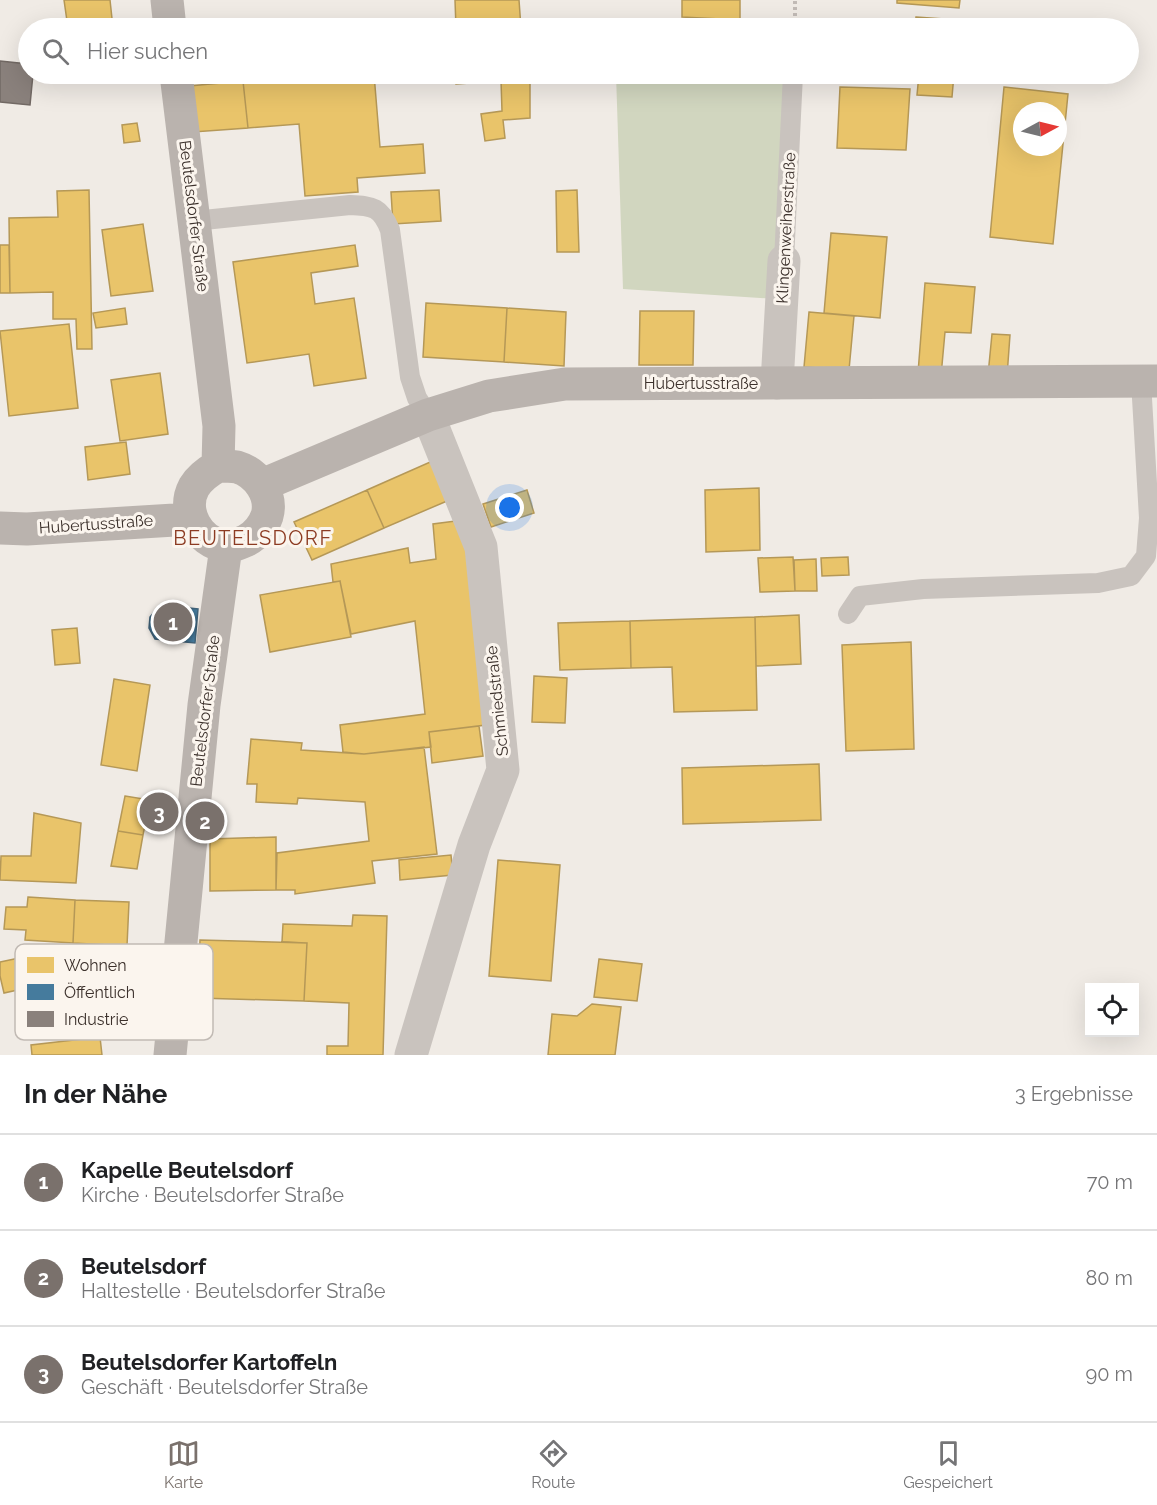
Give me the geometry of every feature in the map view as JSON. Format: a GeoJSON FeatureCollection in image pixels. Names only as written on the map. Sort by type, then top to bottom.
{"type":"FeatureCollection","features":[{"type":"Feature","properties":{"kind":"street"},"geometry":{"type":"LineString","coordinates":[[166,0],[169,18]]}},
{"type":"Feature","properties":{"kind":"street","name":"Beutelsdorfer Straße"},"geometry":{"type":"LineString","coordinates":[[177,84],[219,426],[218,466]]}},
{"type":"Feature","properties":{"kind":"street","name":"Klingenweiherstraße"},"geometry":{"type":"LineString","coordinates":[[777,383],[784,261]]}},
{"type":"Feature","properties":{"kind":"street","name":"Hubertusstraße"},"geometry":{"type":"LineString","coordinates":[[262,485],[428,415],[489,396],[564,384],[1149,381]]}},
{"type":"Feature","properties":{"kind":"street","name":"Schmiedstraße"},"geometry":{"type":"LineString","coordinates":[[411,1055],[474,845],[503,770],[481,547],[428,415]]}},
{"type":"Feature","properties":{"kind":"street"},"geometry":{"type":"LineString","coordinates":[[218,466],[236,467],[251,473],[262,485],[268,501],[267,515],[262,527],[240,544],[226,547],[213,542],[200,533],[191,519],[189,502],[194,487],[204,474],[218,466]]}},
{"type":"Feature","properties":{"kind":"street","name":"Hubertusstraße"},"geometry":{"type":"LineString","coordinates":[[0,528],[27,529],[191,519]]}},
{"type":"Feature","properties":{"kind":"street","name":"Beutelsdorfer Straße"},"geometry":{"type":"LineString","coordinates":[[181,944],[204,705],[226,547]]}},
{"type":"Feature","properties":{"kind":"street","name":"Beutelsdorfer Straße"},"geometry":{"type":"LineString","coordinates":[[170,1055],[171,1040]]}},
{"type":"Feature","properties":{"kind":"lane","name":"Klingenweiherstraße"},"geometry":{"type":"LineString","coordinates":[[784,261],[793,84]]}},
{"type":"Feature","properties":{"kind":"lane"},"geometry":{"type":"LineString","coordinates":[[194,221],[350,205],[370,206],[376,209],[385,218],[390,230],[410,376],[417,398],[428,415]]}},
{"type":"Feature","properties":{"kind":"lane"},"geometry":{"type":"LineString","coordinates":[[848,614],[860,596],[923,588],[1098,583],[1131,576],[1146,556],[1149,518],[1149,381]]}},
{"type":"Feature","properties":{"kind":"path"},"geometry":{"type":"LineString","coordinates":[[795,0],[795,18]]}},
{"type":"Feature","properties":{"kind":"green space"},"geometry":{"type":"Polygon","coordinates":[[[616,84],[788,84],[776,299],[623,289],[616,84]]]}},
{"type":"Feature","properties":{"kind":"building: Wohnen"},"geometry":{"type":"Polygon","coordinates":[[[64,0],[110,0],[112,18],[67,18],[64,0]]]}},
{"type":"Feature","properties":{"kind":"building: Wohnen"},"geometry":{"type":"Polygon","coordinates":[[[455,0],[519,0],[520,18],[456,18],[455,0]]]}},
{"type":"Feature","properties":{"kind":"building: Wohnen"},"geometry":{"type":"Polygon","coordinates":[[[682,0],[740,0],[740,18],[682,17],[682,0]]]}},
{"type":"Feature","properties":{"kind":"building: Wohnen"},"geometry":{"type":"Polygon","coordinates":[[[897,0],[960,0],[959,8],[897,3],[897,0]]]}},
{"type":"Feature","properties":{"kind":"building: Wohnen"},"geometry":{"type":"Polygon","coordinates":[[[243,84],[375,84],[380,147],[423,144],[425,173],[357,178],[358,192],[305,196],[299,124],[248,128],[243,84]]]}},
{"type":"Feature","properties":{"kind":"building: Wohnen"},"geometry":{"type":"Polygon","coordinates":[[[243,84],[248,128],[193,132],[189,86],[243,84]]]}},
{"type":"Feature","properties":{"kind":"building: Wohnen"},"geometry":{"type":"Polygon","coordinates":[[[501,84],[530,84],[530,118],[503,120],[505,138],[485,141],[481,114],[502,111],[501,84]]]}},
{"type":"Feature","properties":{"kind":"building: Wohnen"},"geometry":{"type":"Polygon","coordinates":[[[918,84],[953,84],[952,97],[917,95],[918,84]]]}},
{"type":"Feature","properties":{"kind":"building: Wohnen"},"geometry":{"type":"Polygon","coordinates":[[[840,87],[910,89],[906,150],[837,148],[840,87]]]}},
{"type":"Feature","properties":{"kind":"building: Wohnen"},"geometry":{"type":"Polygon","coordinates":[[[1004,87],[1068,94],[1067,104],[1067,102],[1013,102],[1013,156],[1062,156],[1053,244],[990,237],[1004,87]]]}},
{"type":"Feature","properties":{"kind":"building: Wohnen"},"geometry":{"type":"Polygon","coordinates":[[[137,123],[140,141],[124,143],[122,125],[137,123]]]}},
{"type":"Feature","properties":{"kind":"building: Wohnen"},"geometry":{"type":"Polygon","coordinates":[[[89,190],[92,349],[77,349],[76,319],[53,319],[53,292],[10,293],[9,218],[58,217],[57,191],[89,190]]]}},
{"type":"Feature","properties":{"kind":"building: Wohnen"},"geometry":{"type":"Polygon","coordinates":[[[439,190],[441,221],[393,224],[391,192],[439,190]]]}},
{"type":"Feature","properties":{"kind":"building: Wohnen"},"geometry":{"type":"Polygon","coordinates":[[[577,190],[579,252],[557,252],[556,191],[577,190]]]}},
{"type":"Feature","properties":{"kind":"building: Wohnen"},"geometry":{"type":"Polygon","coordinates":[[[143,224],[153,291],[111,296],[102,230],[143,224]]]}},
{"type":"Feature","properties":{"kind":"building: Wohnen"},"geometry":{"type":"Polygon","coordinates":[[[831,233],[887,237],[880,318],[824,313],[831,233]]]}},
{"type":"Feature","properties":{"kind":"building: Wohnen"},"geometry":{"type":"Polygon","coordinates":[[[0,245],[9,245],[10,293],[0,293],[0,245]]]}},
{"type":"Feature","properties":{"kind":"building: Wohnen"},"geometry":{"type":"Polygon","coordinates":[[[355,245],[358,266],[311,273],[315,304],[354,298],[366,378],[314,386],[309,354],[247,363],[233,262],[355,245]]]}},
{"type":"Feature","properties":{"kind":"building: Wohnen"},"geometry":{"type":"Polygon","coordinates":[[[925,283],[975,287],[971,333],[945,332],[941,376],[918,373],[925,283]]]}},
{"type":"Feature","properties":{"kind":"building: Wohnen"},"geometry":{"type":"Polygon","coordinates":[[[426,303],[507,308],[504,362],[423,357],[426,303]]]}},
{"type":"Feature","properties":{"kind":"building: Wohnen"},"geometry":{"type":"Polygon","coordinates":[[[125,308],[127,324],[96,328],[93,313],[125,308]]]}},
{"type":"Feature","properties":{"kind":"building: Wohnen"},"geometry":{"type":"Polygon","coordinates":[[[507,308],[566,312],[564,366],[504,362],[507,308]]]}},
{"type":"Feature","properties":{"kind":"building: Wohnen"},"geometry":{"type":"Polygon","coordinates":[[[640,311],[694,311],[693,365],[639,365],[640,311]]]}},
{"type":"Feature","properties":{"kind":"building: Wohnen"},"geometry":{"type":"Polygon","coordinates":[[[809,312],[854,316],[849,370],[804,367],[809,312]]]}},
{"type":"Feature","properties":{"kind":"building: Wohnen"},"geometry":{"type":"Polygon","coordinates":[[[69,324],[78,408],[9,416],[0,331],[69,324]]]}},
{"type":"Feature","properties":{"kind":"building: Wohnen"},"geometry":{"type":"Polygon","coordinates":[[[992,334],[1010,335],[1007,376],[988,375],[992,334]]]}},
{"type":"Feature","properties":{"kind":"building: Wohnen"},"geometry":{"type":"Polygon","coordinates":[[[160,373],[168,434],[120,441],[111,380],[160,373]]]}},
{"type":"Feature","properties":{"kind":"building: Wohnen"},"geometry":{"type":"Polygon","coordinates":[[[126,442],[130,474],[88,480],[85,447],[126,442]]]}},
{"type":"Feature","properties":{"kind":"building: Wohnen"},"geometry":{"type":"Polygon","coordinates":[[[437,459],[454,498],[384,528],[367,490],[437,459]]]}},
{"type":"Feature","properties":{"kind":"building: Wohnen"},"geometry":{"type":"Polygon","coordinates":[[[759,488],[760,550],[706,552],[705,490],[759,488]]]}},
{"type":"Feature","properties":{"kind":"building: Wohnen"},"geometry":{"type":"Polygon","coordinates":[[[367,490],[384,528],[312,560],[294,522],[367,490]]]}},
{"type":"Feature","properties":{"kind":"building: Wohnen"},"geometry":{"type":"Polygon","coordinates":[[[527,490],[534,513],[491,527],[483,504],[527,490]]]}},
{"type":"Feature","properties":{"kind":"building: Wohnen"},"geometry":{"type":"Polygon","coordinates":[[[463,520],[494,724],[429,732],[431,747],[364,754],[343,752],[340,725],[425,714],[415,621],[351,634],[340,581],[333,582],[331,564],[408,548],[410,563],[436,559],[433,524],[463,520]]]}},
{"type":"Feature","properties":{"kind":"building: Wohnen"},"geometry":{"type":"Polygon","coordinates":[[[793,557],[795,591],[760,592],[758,558],[793,557]]]}},
{"type":"Feature","properties":{"kind":"building: Wohnen"},"geometry":{"type":"Polygon","coordinates":[[[848,557],[849,575],[822,576],[821,558],[848,557]]]}},
{"type":"Feature","properties":{"kind":"building: Wohnen"},"geometry":{"type":"Polygon","coordinates":[[[816,559],[817,591],[795,591],[794,560],[816,559]]]}},
{"type":"Feature","properties":{"kind":"building: Wohnen"},"geometry":{"type":"Polygon","coordinates":[[[340,581],[351,637],[270,652],[260,595],[340,581]]]}},
{"type":"Feature","properties":{"kind":"building: Wohnen"},"geometry":{"type":"Polygon","coordinates":[[[799,615],[801,664],[756,666],[755,617],[799,615]]]}},
{"type":"Feature","properties":{"kind":"building: Wohnen"},"geometry":{"type":"Polygon","coordinates":[[[755,617],[757,710],[674,712],[672,667],[631,668],[630,621],[755,617]]]}},
{"type":"Feature","properties":{"kind":"building: Wohnen"},"geometry":{"type":"Polygon","coordinates":[[[630,621],[631,668],[560,670],[558,623],[630,621]]]}},
{"type":"Feature","properties":{"kind":"building: Wohnen"},"geometry":{"type":"Polygon","coordinates":[[[77,628],[80,663],[55,665],[52,630],[77,628]]]}},
{"type":"Feature","properties":{"kind":"building: Wohnen"},"geometry":{"type":"Polygon","coordinates":[[[911,642],[914,749],[846,751],[842,645],[911,642]]]}},
{"type":"Feature","properties":{"kind":"building: Wohnen"},"geometry":{"type":"Polygon","coordinates":[[[534,676],[567,678],[565,723],[532,722],[534,676]]]}},
{"type":"Feature","properties":{"kind":"building: Wohnen"},"geometry":{"type":"Polygon","coordinates":[[[114,679],[150,685],[137,771],[101,765],[114,679]]]}},
{"type":"Feature","properties":{"kind":"building: Wohnen"},"geometry":{"type":"Polygon","coordinates":[[[479,726],[483,756],[432,763],[429,732],[479,726]]]}},
{"type":"Feature","properties":{"kind":"building: Wohnen"},"geometry":{"type":"Polygon","coordinates":[[[251,739],[302,743],[301,750],[364,754],[424,747],[437,854],[372,861],[375,883],[295,894],[295,890],[276,890],[277,853],[369,841],[365,802],[298,798],[297,804],[256,802],[257,784],[247,784],[251,739]]]}},
{"type":"Feature","properties":{"kind":"building: Wohnen"},"geometry":{"type":"Polygon","coordinates":[[[819,764],[821,820],[683,824],[682,768],[819,764]]]}},
{"type":"Feature","properties":{"kind":"building: Wohnen"},"geometry":{"type":"Polygon","coordinates":[[[125,796],[150,800],[143,835],[118,831],[125,796]]]}},
{"type":"Feature","properties":{"kind":"building: Wohnen"},"geometry":{"type":"Polygon","coordinates":[[[34,813],[81,823],[76,883],[0,880],[1,856],[31,856],[34,813]]]}},
{"type":"Feature","properties":{"kind":"building: Wohnen"},"geometry":{"type":"Polygon","coordinates":[[[118,831],[143,835],[137,869],[111,866],[118,831]]]}},
{"type":"Feature","properties":{"kind":"building: Wohnen"},"geometry":{"type":"Polygon","coordinates":[[[276,837],[276,890],[210,891],[210,839],[276,837]]]}},
{"type":"Feature","properties":{"kind":"building: Wohnen"},"geometry":{"type":"Polygon","coordinates":[[[451,855],[453,875],[400,880],[399,860],[451,855]]]}},
{"type":"Feature","properties":{"kind":"building: Wohnen"},"geometry":{"type":"Polygon","coordinates":[[[498,860],[560,865],[551,981],[489,976],[498,860]]]}},
{"type":"Feature","properties":{"kind":"building: Wohnen"},"geometry":{"type":"Polygon","coordinates":[[[28,897],[75,900],[73,943],[25,940],[26,930],[4,929],[6,907],[27,907],[28,897]]]}},
{"type":"Feature","properties":{"kind":"building: Wohnen"},"geometry":{"type":"Polygon","coordinates":[[[75,900],[129,902],[127,944],[73,943],[75,900]]]}},
{"type":"Feature","properties":{"kind":"building: Wohnen"},"geometry":{"type":"Polygon","coordinates":[[[353,915],[387,916],[383,1055],[327,1055],[327,1046],[348,1046],[349,1003],[304,1001],[307,943],[282,942],[283,924],[352,926],[353,915]]]}},
{"type":"Feature","properties":{"kind":"building: Wohnen"},"geometry":{"type":"Polygon","coordinates":[[[200,940],[307,943],[304,1001],[213,998],[213,944],[200,944],[200,940]]]}},
{"type":"Feature","properties":{"kind":"building: Wohnen"},"geometry":{"type":"Polygon","coordinates":[[[15,959],[15,991],[4,993],[0,962],[15,959]]]}},
{"type":"Feature","properties":{"kind":"building: Wohnen"},"geometry":{"type":"Polygon","coordinates":[[[599,959],[642,964],[637,1001],[594,997],[599,959]]]}},
{"type":"Feature","properties":{"kind":"building: Wohnen"},"geometry":{"type":"Polygon","coordinates":[[[592,1004],[621,1007],[615,1055],[548,1055],[552,1014],[577,1016],[592,1004]]]}},
{"type":"Feature","properties":{"kind":"building: Wohnen"},"geometry":{"type":"Polygon","coordinates":[[[74,1040],[100,1040],[102,1055],[32,1055],[31,1045],[74,1040]]]}},
{"type":"Feature","properties":{"kind":"building: Öffentlich"},"geometry":{"type":"Polygon","coordinates":[[[160,605],[198,609],[195,643],[155,639],[149,628],[150,617],[160,605]]]}},
{"type":"Feature","properties":{"kind":"building: Industrie"},"geometry":{"type":"Polygon","coordinates":[[[0,61],[18,63],[18,84],[32,84],[30,105],[0,102],[0,61]]]}},
{"type":"Feature","properties":{"kind":"place","name":"Kapelle Beutelsdorf"},"geometry":{"type":"Point","coordinates":[173,622]}},
{"type":"Feature","properties":{"kind":"place","name":"Beutelsdorfer Kartoffeln"},"geometry":{"type":"Point","coordinates":[159,812]}},
{"type":"Feature","properties":{"kind":"place","name":"Beutelsdorf"},"geometry":{"type":"Point","coordinates":[205,821]}},
{"type":"Feature","properties":{"kind":"district","name":"BEUTELSDORF"},"geometry":{"type":"Point","coordinates":[253,538]}}]}
